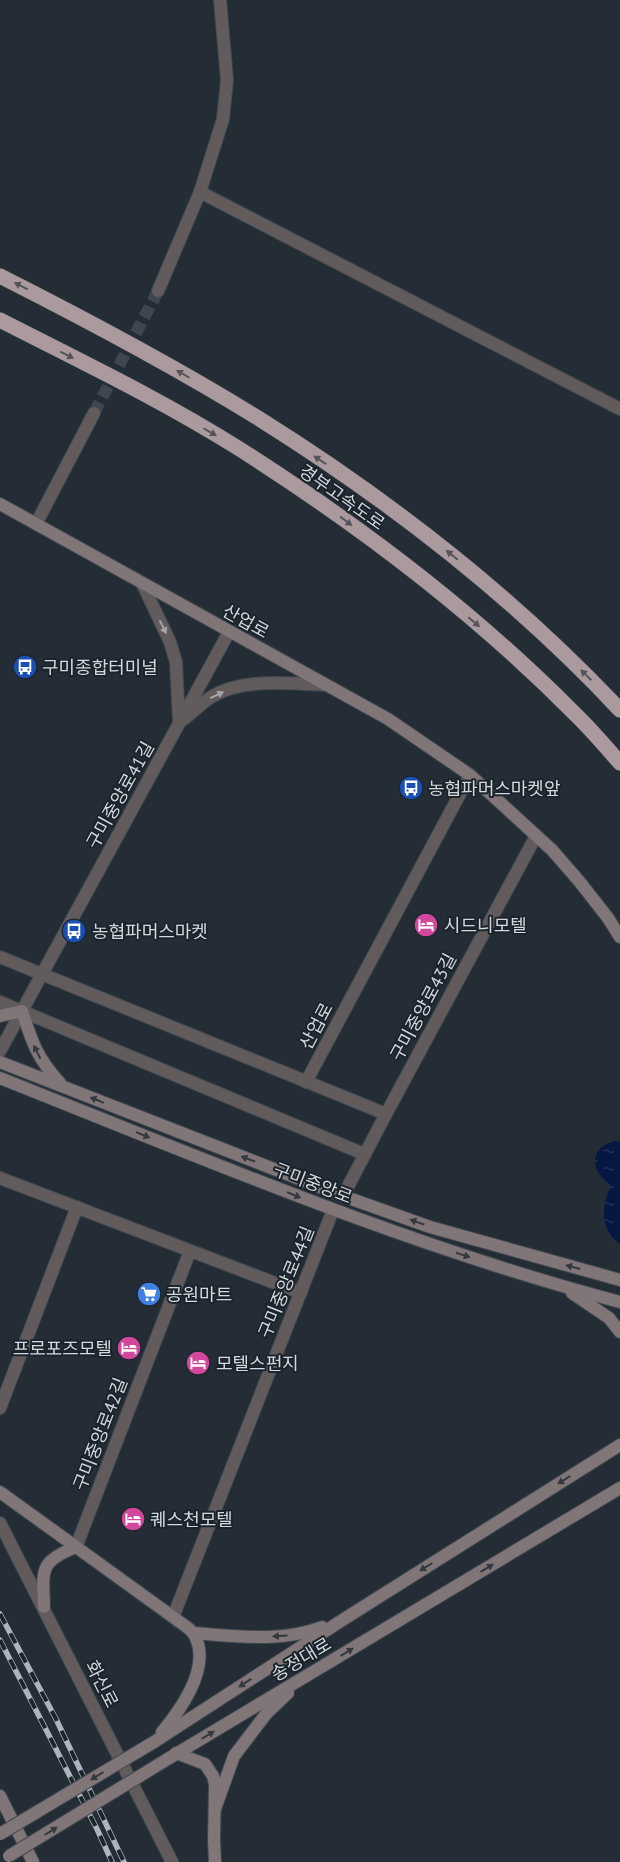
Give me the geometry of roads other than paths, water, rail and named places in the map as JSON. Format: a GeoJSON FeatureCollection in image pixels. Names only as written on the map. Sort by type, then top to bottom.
{"type":"FeatureCollection","features":[{"type":"Feature","properties":{"kind":"highway","name":"경부고속도로"},"geometry":{"type":"LineString","coordinates":[[0,276],[187,376],[259,419],[353,482],[444,549],[518,611],[620,710]]}},
{"type":"Feature","properties":{"kind":"highway","name":"경부고속도로"},"geometry":{"type":"LineString","coordinates":[[0,320],[152,398],[236,447],[322,504],[413,571],[500,644],[574,712],[620,763]]}},
{"type":"Feature","properties":{"kind":"street"},"geometry":{"type":"LineString","coordinates":[[158,292],[200,192],[223,118],[227,80],[220,0]]}},
{"type":"Feature","properties":{"kind":"street"},"geometry":{"type":"LineString","coordinates":[[200,192],[620,409]]}},
{"type":"Feature","properties":{"kind":"street"},"geometry":{"type":"LineString","coordinates":[[36,524],[94,413]]}},
{"type":"Feature","properties":{"kind":"street"},"geometry":{"type":"LineString","coordinates":[[0,498],[22,516]]}},
{"type":"Feature","properties":{"kind":"street","name":"산업로"},"geometry":{"type":"LineString","coordinates":[[0,504],[388,719],[470,775],[536,836],[579,881],[608,918],[620,937]]}},
{"type":"Feature","properties":{"kind":"street"},"geometry":{"type":"LineString","coordinates":[[0,508],[22,516]]}},
{"type":"Feature","properties":{"kind":"street"},"geometry":{"type":"LineString","coordinates":[[142,583],[170,642],[176,662],[179,724]]}},
{"type":"Feature","properties":{"kind":"street","name":"구미중앙로41길"},"geometry":{"type":"LineString","coordinates":[[0,1051],[229,632]]}},
{"type":"Feature","properties":{"kind":"street"},"geometry":{"type":"LineString","coordinates":[[179,724],[211,697],[231,689],[260,684],[326,685]]}},
{"type":"Feature","properties":{"kind":"street","name":"산업로"},"geometry":{"type":"LineString","coordinates":[[306,1082],[470,775]]}},
{"type":"Feature","properties":{"kind":"street","name":"구미중앙로43길"},"geometry":{"type":"LineString","coordinates":[[343,1196],[536,836]]}},
{"type":"Feature","properties":{"kind":"street"},"geometry":{"type":"LineString","coordinates":[[0,957],[386,1114]]}},
{"type":"Feature","properties":{"kind":"street"},"geometry":{"type":"LineString","coordinates":[[0,1002],[364,1154]]}},
{"type":"Feature","properties":{"kind":"street"},"geometry":{"type":"LineString","coordinates":[[0,1016],[22,1011]]}},
{"type":"Feature","properties":{"kind":"street"},"geometry":{"type":"LineString","coordinates":[[22,1011],[35,1050],[47,1069],[63,1086]]}},
{"type":"Feature","properties":{"kind":"street","name":"구미중앙로"},"geometry":{"type":"LineString","coordinates":[[0,1062],[343,1196],[430,1227],[620,1280]]}},
{"type":"Feature","properties":{"kind":"street","name":"구미중앙로"},"geometry":{"type":"LineString","coordinates":[[0,1078],[333,1210],[552,1284],[620,1302]]}},
{"type":"Feature","properties":{"kind":"street"},"geometry":{"type":"LineString","coordinates":[[0,1178],[301,1292]]}},
{"type":"Feature","properties":{"kind":"street"},"geometry":{"type":"LineString","coordinates":[[0,1408],[77,1207]]}},
{"type":"Feature","properties":{"kind":"street","name":"구미중앙로44길"},"geometry":{"type":"LineString","coordinates":[[173,1617],[333,1210]]}},
{"type":"Feature","properties":{"kind":"street","name":"구미중앙로42길"},"geometry":{"type":"LineString","coordinates":[[76,1547],[190,1250]]}},
{"type":"Feature","properties":{"kind":"street"},"geometry":{"type":"LineString","coordinates":[[552,1284],[575,1295],[609,1318],[620,1332]]}},
{"type":"Feature","properties":{"kind":"street","name":"송정대로"},"geometry":{"type":"LineString","coordinates":[[0,1834],[154,1742],[344,1619],[588,1466],[620,1443]]}},
{"type":"Feature","properties":{"kind":"street","name":"송정대로"},"geometry":{"type":"LineString","coordinates":[[5,1859],[171,1756],[620,1488]]}},
{"type":"Feature","properties":{"kind":"street"},"geometry":{"type":"LineString","coordinates":[[0,1492],[173,1617],[193,1634],[200,1654],[197,1672],[190,1690],[175,1716],[154,1742]]}},
{"type":"Feature","properties":{"kind":"street","name":"화신로"},"geometry":{"type":"LineString","coordinates":[[0,1523],[172,1862]]}},
{"type":"Feature","properties":{"kind":"street"},"geometry":{"type":"LineString","coordinates":[[44,1607],[43,1572],[51,1559],[76,1547]]}},
{"type":"Feature","properties":{"kind":"street"},"geometry":{"type":"LineString","coordinates":[[193,1634],[263,1637],[287,1636],[311,1632],[344,1619]]}},
{"type":"Feature","properties":{"kind":"street"},"geometry":{"type":"LineString","coordinates":[[215,1809],[234,1756],[266,1714],[305,1677]]}},
{"type":"Feature","properties":{"kind":"street"},"geometry":{"type":"LineString","coordinates":[[171,1756],[205,1764],[213,1776],[215,1785],[215,1862]]}},
{"type":"Feature","properties":{"kind":"street"},"geometry":{"type":"LineString","coordinates":[[0,1796],[33,1862]]}},
{"type":"Feature","properties":{"kind":"water"},"geometry":{"type":"Polygon","coordinates":[[[615,1141],[620,1142],[620,1244],[608,1232],[604,1216],[604,1208],[611,1185],[599,1173],[595,1160],[596,1154],[600,1149],[606,1144],[615,1141]]]}},
{"type":"Feature","properties":{"kind":"tunnel"},"geometry":{"type":"LineString","coordinates":[[94,413],[158,291]]}},
{"type":"Feature","properties":{"kind":"railway"},"geometry":{"type":"LineString","coordinates":[[0,1614],[56,1719],[124,1862]]}},
{"type":"Feature","properties":{"kind":"railway"},"geometry":{"type":"LineString","coordinates":[[0,1640],[112,1862]]}},
{"type":"Feature","properties":{"kind":"place","name":"구미종합터미널"},"geometry":{"type":"Point","coordinates":[25,667]}},
{"type":"Feature","properties":{"kind":"place","name":"농협파머스마켓앞"},"geometry":{"type":"Point","coordinates":[411,788]}},
{"type":"Feature","properties":{"kind":"place","name":"시드니모텔"},"geometry":{"type":"Point","coordinates":[426,925]}},
{"type":"Feature","properties":{"kind":"place","name":"농협파머스마켓"},"geometry":{"type":"Point","coordinates":[74,931]}},
{"type":"Feature","properties":{"kind":"place","name":"공원마트"},"geometry":{"type":"Point","coordinates":[149,1294]}},
{"type":"Feature","properties":{"kind":"place","name":"프로포즈모텔"},"geometry":{"type":"Point","coordinates":[129,1348]}},
{"type":"Feature","properties":{"kind":"place","name":"모텔스펀지"},"geometry":{"type":"Point","coordinates":[198,1363]}},
{"type":"Feature","properties":{"kind":"place","name":"퀘스천모텔"},"geometry":{"type":"Point","coordinates":[133,1519]}}]}
